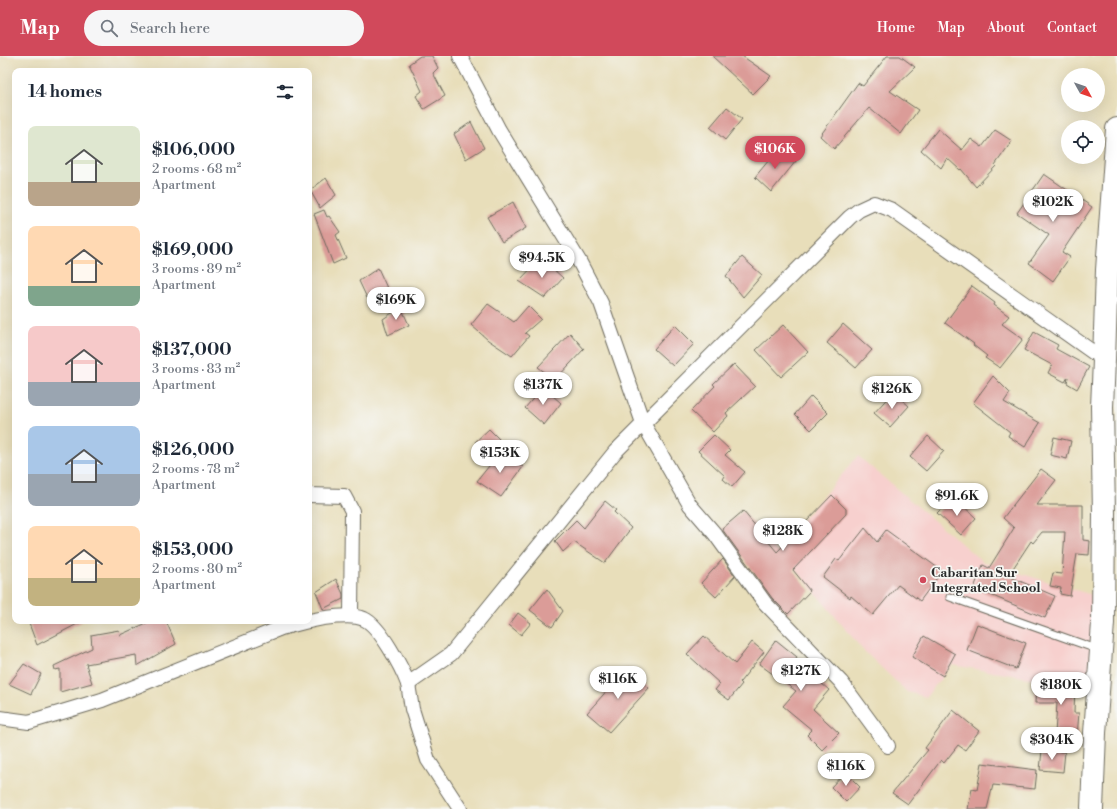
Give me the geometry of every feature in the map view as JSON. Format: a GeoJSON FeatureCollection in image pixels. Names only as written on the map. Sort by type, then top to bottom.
{"type":"FeatureCollection","features":[{"type":"Feature","properties":{"kind":"highway"},"geometry":{"type":"LineString","coordinates":[[1092,809],[1095,733],[1102,646],[1104,360],[1107,270],[1117,129]]}},
{"type":"Feature","properties":{"kind":"street"},"geometry":{"type":"LineString","coordinates":[[460,56],[499,130],[579,261],[601,303],[643,423],[690,504],[715,534],[765,603],[841,682],[888,746]]}},
{"type":"Feature","properties":{"kind":"street"},"geometry":{"type":"LineString","coordinates":[[408,684],[451,654],[587,484],[643,423],[850,217],[859,210],[874,203],[892,210],[1104,360]]}},
{"type":"Feature","properties":{"kind":"street"},"geometry":{"type":"LineString","coordinates":[[312,495],[340,494],[344,496],[352,511],[351,616]]}},
{"type":"Feature","properties":{"kind":"street"},"geometry":{"type":"LineString","coordinates":[[312,621],[351,616],[364,618],[374,627],[400,665],[408,684],[412,709],[428,760],[460,809]]}},
{"type":"Feature","properties":{"kind":"street"},"geometry":{"type":"LineString","coordinates":[[0,718],[29,722],[102,700],[281,628],[297,624]]}},
{"type":"Feature","properties":{"kind":"lane"},"geometry":{"type":"LineString","coordinates":[[950,597],[1091,647],[1102,646]]}},
{"type":"Feature","properties":{"kind":"shaded area","name":"Cabaritan Sur Integrated School"},"geometry":{"type":"Polygon","coordinates":[[[858,456],[983,562],[1099,597],[1093,689],[952,665],[926,697],[907,692],[862,649],[778,548],[858,456]]]}},
{"type":"Feature","properties":{"kind":"building"},"geometry":{"type":"Polygon","coordinates":[[[420,56],[432,56],[438,68],[433,73],[445,96],[424,109],[416,96],[422,91],[409,64],[420,56]]]}},
{"type":"Feature","properties":{"kind":"building"},"geometry":{"type":"Polygon","coordinates":[[[712,56],[742,56],[771,76],[753,94],[712,56]]]}},
{"type":"Feature","properties":{"kind":"building"},"geometry":{"type":"Polygon","coordinates":[[[887,56],[900,56],[915,67],[890,91],[918,110],[901,134],[869,108],[834,149],[820,136],[858,83],[863,86],[887,56]]]}},
{"type":"Feature","properties":{"kind":"building"},"geometry":{"type":"Polygon","coordinates":[[[727,107],[742,119],[725,140],[710,127],[727,107]]]}},
{"type":"Feature","properties":{"kind":"building"},"geometry":{"type":"Polygon","coordinates":[[[471,122],[484,148],[466,159],[454,134],[471,122]]]}},
{"type":"Feature","properties":{"kind":"building"},"geometry":{"type":"Polygon","coordinates":[[[938,129],[962,150],[971,139],[982,147],[995,130],[1012,141],[995,165],[996,166],[976,187],[961,169],[960,170],[947,158],[941,168],[921,150],[938,129]]]}},
{"type":"Feature","properties":{"kind":"building"},"geometry":{"type":"Polygon","coordinates":[[[779,148],[796,161],[771,192],[755,177],[779,148]]]}},
{"type":"Feature","properties":{"kind":"building"},"geometry":{"type":"Polygon","coordinates":[[[1044,174],[1092,207],[1062,252],[1070,257],[1053,281],[1029,263],[1049,235],[1017,213],[1044,174]]]}},
{"type":"Feature","properties":{"kind":"building"},"geometry":{"type":"Polygon","coordinates":[[[326,178],[336,195],[320,208],[312,194],[312,188],[326,178]]]}},
{"type":"Feature","properties":{"kind":"building"},"geometry":{"type":"Polygon","coordinates":[[[513,202],[526,228],[502,242],[487,217],[513,202]]]}},
{"type":"Feature","properties":{"kind":"building"},"geometry":{"type":"Polygon","coordinates":[[[324,210],[327,217],[329,216],[340,232],[336,235],[346,258],[333,264],[314,214],[324,210]]]}},
{"type":"Feature","properties":{"kind":"building"},"geometry":{"type":"Polygon","coordinates":[[[742,257],[762,275],[743,297],[726,276],[742,257]]]}},
{"type":"Feature","properties":{"kind":"building"},"geometry":{"type":"Polygon","coordinates":[[[541,258],[563,278],[545,298],[519,281],[541,258]]]}},
{"type":"Feature","properties":{"kind":"building"},"geometry":{"type":"Polygon","coordinates":[[[378,268],[387,288],[367,298],[359,281],[378,268]]]}},
{"type":"Feature","properties":{"kind":"building"},"geometry":{"type":"Polygon","coordinates":[[[972,286],[995,303],[994,305],[1009,316],[1002,324],[1023,339],[1000,368],[985,358],[987,356],[973,345],[974,344],[945,323],[972,286]]]}},
{"type":"Feature","properties":{"kind":"building"},"geometry":{"type":"Polygon","coordinates":[[[488,304],[514,322],[528,306],[541,319],[525,333],[529,336],[512,356],[488,340],[471,325],[488,304]]]}},
{"type":"Feature","properties":{"kind":"building"},"geometry":{"type":"Polygon","coordinates":[[[401,307],[409,325],[388,335],[383,319],[401,307]]]}},
{"type":"Feature","properties":{"kind":"building"},"geometry":{"type":"Polygon","coordinates":[[[843,324],[872,350],[856,368],[827,343],[843,324]]]}},
{"type":"Feature","properties":{"kind":"building"},"geometry":{"type":"Polygon","coordinates":[[[675,325],[694,344],[673,366],[654,349],[675,325]]]}},
{"type":"Feature","properties":{"kind":"building"},"geometry":{"type":"Polygon","coordinates":[[[783,325],[808,352],[781,377],[756,350],[783,325]]]}},
{"type":"Feature","properties":{"kind":"building"},"geometry":{"type":"Polygon","coordinates":[[[1034,332],[1058,345],[1056,349],[1089,367],[1077,389],[1067,383],[1068,377],[1065,382],[1048,373],[1052,365],[1024,350],[1034,332]]]}},
{"type":"Feature","properties":{"kind":"building"},"geometry":{"type":"Polygon","coordinates":[[[570,333],[584,349],[555,380],[538,367],[570,333]]]}},
{"type":"Feature","properties":{"kind":"building"},"geometry":{"type":"Polygon","coordinates":[[[734,364],[755,386],[726,413],[728,416],[713,432],[691,411],[715,386],[713,384],[734,364]]]}},
{"type":"Feature","properties":{"kind":"building"},"geometry":{"type":"Polygon","coordinates":[[[993,376],[1010,393],[1004,402],[1040,423],[1025,447],[1008,436],[1010,432],[973,403],[993,376]]]}},
{"type":"Feature","properties":{"kind":"building"},"geometry":{"type":"Polygon","coordinates":[[[543,387],[561,403],[544,425],[525,408],[543,387]]]}},
{"type":"Feature","properties":{"kind":"building"},"geometry":{"type":"Polygon","coordinates":[[[893,392],[909,406],[890,427],[874,413],[893,392]]]}},
{"type":"Feature","properties":{"kind":"building"},"geometry":{"type":"Polygon","coordinates":[[[811,396],[828,413],[811,430],[795,414],[811,396]]]}},
{"type":"Feature","properties":{"kind":"building"},"geometry":{"type":"Polygon","coordinates":[[[489,429],[499,439],[486,453],[475,442],[489,429]]]}},
{"type":"Feature","properties":{"kind":"building"},"geometry":{"type":"Polygon","coordinates":[[[714,435],[730,450],[725,455],[745,472],[732,487],[723,479],[725,476],[698,451],[714,435]]]}},
{"type":"Feature","properties":{"kind":"building"},"geometry":{"type":"Polygon","coordinates":[[[928,436],[944,451],[926,471],[910,457],[928,436]]]}},
{"type":"Feature","properties":{"kind":"building"},"geometry":{"type":"Polygon","coordinates":[[[1054,437],[1071,441],[1067,459],[1050,455],[1054,437]]]}},
{"type":"Feature","properties":{"kind":"building"},"geometry":{"type":"Polygon","coordinates":[[[501,451],[523,467],[501,497],[477,481],[501,451]]]}},
{"type":"Feature","properties":{"kind":"building"},"geometry":{"type":"Polygon","coordinates":[[[1041,469],[1056,480],[1037,505],[1083,505],[1083,540],[1090,541],[1089,555],[1077,554],[1070,596],[1060,594],[1061,588],[1050,586],[1053,573],[1062,574],[1065,532],[1042,532],[1033,543],[1031,541],[1008,576],[1055,596],[1045,618],[974,588],[983,565],[989,568],[1014,528],[1003,518],[1041,469]]]}},
{"type":"Feature","properties":{"kind":"building"},"geometry":{"type":"Polygon","coordinates":[[[832,495],[846,509],[846,514],[793,570],[810,591],[788,614],[772,598],[722,529],[743,511],[777,552],[832,495]]]}},
{"type":"Feature","properties":{"kind":"building"},"geometry":{"type":"Polygon","coordinates":[[[605,501],[616,510],[614,512],[631,528],[605,563],[574,542],[563,552],[555,541],[576,520],[584,528],[605,501]]]}},
{"type":"Feature","properties":{"kind":"building"},"geometry":{"type":"Polygon","coordinates":[[[958,501],[976,518],[961,535],[937,513],[946,504],[951,508],[958,501]]]}},
{"type":"Feature","properties":{"kind":"building"},"geometry":{"type":"Polygon","coordinates":[[[865,528],[877,542],[886,530],[942,571],[920,601],[898,585],[873,615],[851,596],[850,598],[823,577],[836,559],[839,561],[865,528]]]}},
{"type":"Feature","properties":{"kind":"building"},"geometry":{"type":"Polygon","coordinates":[[[723,559],[735,576],[716,597],[701,583],[723,559]]]}},
{"type":"Feature","properties":{"kind":"building"},"geometry":{"type":"Polygon","coordinates":[[[336,579],[343,594],[343,599],[323,609],[316,592],[336,579]]]}},
{"type":"Feature","properties":{"kind":"building"},"geometry":{"type":"Polygon","coordinates":[[[547,589],[563,611],[552,627],[530,610],[547,589]]]}},
{"type":"Feature","properties":{"kind":"building"},"geometry":{"type":"Polygon","coordinates":[[[518,613],[531,623],[521,635],[509,625],[518,613]]]}},
{"type":"Feature","properties":{"kind":"building"},"geometry":{"type":"Polygon","coordinates":[[[29,624],[77,624],[37,645],[29,624]]]}},
{"type":"Feature","properties":{"kind":"building"},"geometry":{"type":"Polygon","coordinates":[[[144,624],[167,624],[176,644],[137,666],[136,655],[86,664],[92,683],[60,692],[60,669],[55,670],[54,666],[92,648],[91,635],[119,630],[120,635],[144,624]]]}},
{"type":"Feature","properties":{"kind":"building"},"geometry":{"type":"Polygon","coordinates":[[[977,624],[1026,643],[1016,669],[967,650],[977,624]]]}},
{"type":"Feature","properties":{"kind":"building"},"geometry":{"type":"Polygon","coordinates":[[[704,636],[735,664],[752,642],[764,652],[740,682],[742,684],[729,700],[715,690],[720,684],[687,654],[704,636]]]}},
{"type":"Feature","properties":{"kind":"building"},"geometry":{"type":"Polygon","coordinates":[[[924,636],[955,654],[943,676],[912,657],[924,636]]]}},
{"type":"Feature","properties":{"kind":"building"},"geometry":{"type":"Polygon","coordinates":[[[776,640],[797,657],[795,660],[829,690],[813,709],[839,733],[822,750],[807,735],[812,730],[783,706],[796,691],[759,664],[776,640]]]}},
{"type":"Feature","properties":{"kind":"building"},"geometry":{"type":"Polygon","coordinates":[[[24,664],[41,674],[31,694],[9,684],[24,664]]]}},
{"type":"Feature","properties":{"kind":"building"},"geometry":{"type":"Polygon","coordinates":[[[627,668],[649,688],[609,732],[587,713],[627,668]]]}},
{"type":"Feature","properties":{"kind":"building"},"geometry":{"type":"Polygon","coordinates":[[[1036,684],[1075,684],[1074,713],[1079,713],[1077,736],[1055,734],[1057,703],[1035,703],[1036,684]]]}},
{"type":"Feature","properties":{"kind":"building"},"geometry":{"type":"Polygon","coordinates":[[[953,710],[979,731],[965,750],[958,745],[944,763],[941,760],[908,804],[892,793],[928,750],[925,748],[953,710]]]}},
{"type":"Feature","properties":{"kind":"building"},"geometry":{"type":"Polygon","coordinates":[[[1042,750],[1065,752],[1063,772],[1040,770],[1042,750]]]}},
{"type":"Feature","properties":{"kind":"building"},"geometry":{"type":"Polygon","coordinates":[[[982,763],[1037,770],[1035,789],[993,785],[987,809],[968,809],[972,789],[977,790],[982,763]]]}},
{"type":"Feature","properties":{"kind":"building"},"geometry":{"type":"Polygon","coordinates":[[[845,772],[860,787],[846,802],[831,787],[845,772]]]}},
{"type":"Feature","properties":{"kind":"place","name":"Cabaritan Sur Integrated School"},"geometry":{"type":"Point","coordinates":[923,580]}}]}
